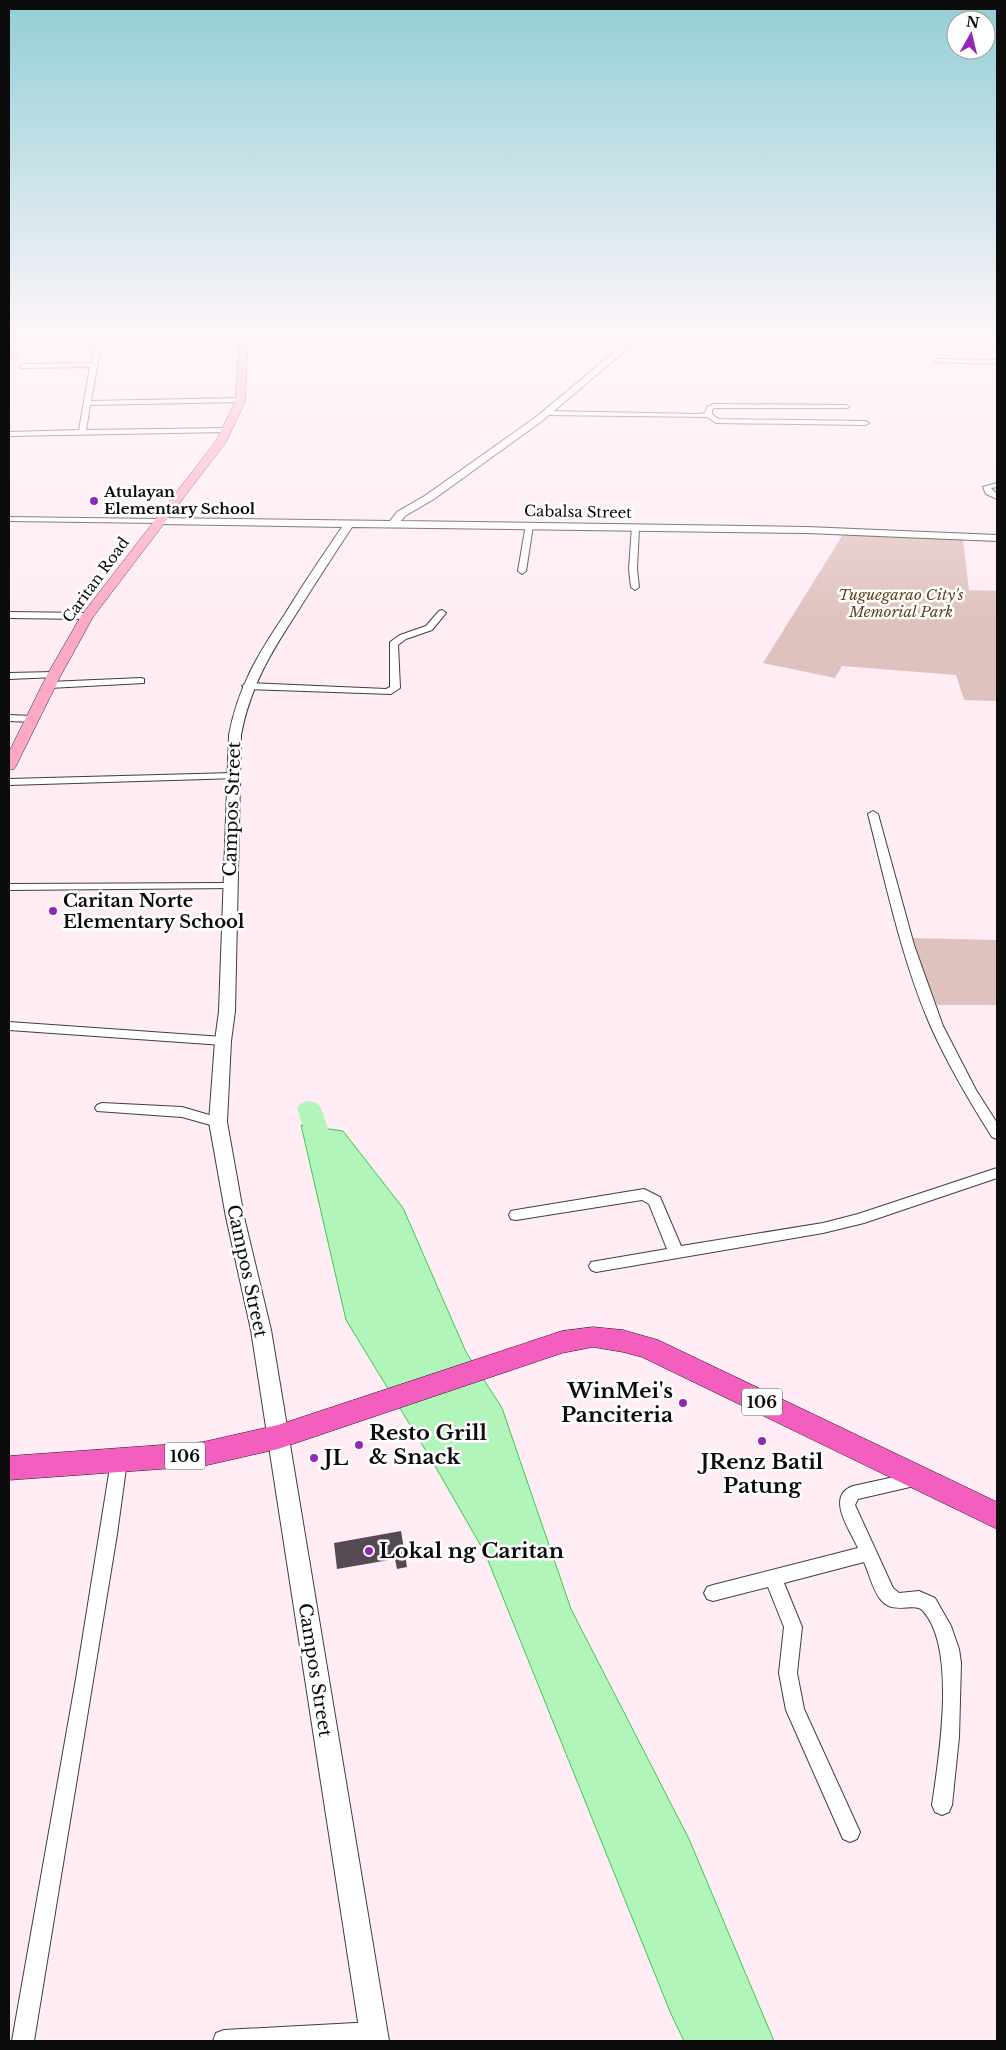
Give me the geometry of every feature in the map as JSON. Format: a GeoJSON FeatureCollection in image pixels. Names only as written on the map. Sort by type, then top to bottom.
{"type":"FeatureCollection","features":[{"type":"Feature","properties":{"kind":"highway","name":"106"},"geometry":{"type":"LineString","coordinates":[[9,1468],[204,1454],[278,1437],[562,1342],[594,1337],[623,1341],[648,1348],[997,1516]]}},
{"type":"Feature","properties":{"kind":"main road","name":"Caritan Road"},"geometry":{"type":"LineString","coordinates":[[11,758],[87,616],[225,434]]}},
{"type":"Feature","properties":{"kind":"street"},"geometry":{"type":"LineString","coordinates":[[393,524],[401,514],[430,497],[517,434]]}},
{"type":"Feature","properties":{"kind":"street"},"geometry":{"type":"LineString","coordinates":[[997,485],[987,487],[989,492],[997,497]]}},
{"type":"Feature","properties":{"kind":"street"},"geometry":{"type":"LineString","coordinates":[[9,519],[159,521]]}},
{"type":"Feature","properties":{"kind":"street","name":"Cabalsa Street"},"geometry":{"type":"LineString","coordinates":[[159,521],[807,530],[997,538]]}},
{"type":"Feature","properties":{"kind":"street","name":"Campos Street"},"geometry":{"type":"LineString","coordinates":[[349,524],[263,656],[247,686],[238,712],[229,886],[228,984],[218,1122],[235,1217],[261,1330],[375,2037]]}},
{"type":"Feature","properties":{"kind":"street"},"geometry":{"type":"LineString","coordinates":[[522,571],[529,526]]}},
{"type":"Feature","properties":{"kind":"street"},"geometry":{"type":"LineString","coordinates":[[635,528],[633,569],[636,587]]}},
{"type":"Feature","properties":{"kind":"street"},"geometry":{"type":"LineString","coordinates":[[247,686],[388,692],[395,688],[393,644],[403,637],[428,628],[442,614]]}},
{"type":"Feature","properties":{"kind":"street"},"geometry":{"type":"LineString","coordinates":[[9,615],[87,616]]}},
{"type":"Feature","properties":{"kind":"street"},"geometry":{"type":"LineString","coordinates":[[9,676],[52,680],[141,681]]}},
{"type":"Feature","properties":{"kind":"street"},"geometry":{"type":"LineString","coordinates":[[9,718],[33,719]]}},
{"type":"Feature","properties":{"kind":"street"},"geometry":{"type":"LineString","coordinates":[[9,782],[234,776]]}},
{"type":"Feature","properties":{"kind":"street"},"geometry":{"type":"LineString","coordinates":[[873,814],[906,938],[937,1026],[970,1091],[997,1134]]}},
{"type":"Feature","properties":{"kind":"street"},"geometry":{"type":"LineString","coordinates":[[9,887],[229,886]]}},
{"type":"Feature","properties":{"kind":"street"},"geometry":{"type":"LineString","coordinates":[[9,1026],[223,1041]]}},
{"type":"Feature","properties":{"kind":"street"},"geometry":{"type":"LineString","coordinates":[[102,1108],[182,1112],[218,1122]]}},
{"type":"Feature","properties":{"kind":"street"},"geometry":{"type":"LineString","coordinates":[[596,1266],[823,1228],[859,1219],[997,1173]]}},
{"type":"Feature","properties":{"kind":"street"},"geometry":{"type":"LineString","coordinates":[[516,1215],[644,1194],[656,1201],[676,1253]]}},
{"type":"Feature","properties":{"kind":"street"},"geometry":{"type":"LineString","coordinates":[[23,2041],[79,1708],[98,1609],[119,1461]]}},
{"type":"Feature","properties":{"kind":"street"},"geometry":{"type":"LineString","coordinates":[[919,1479],[853,1493],[849,1496],[847,1505],[887,1594],[896,1601],[919,1599],[929,1604],[938,1619],[950,1649],[952,1663],[950,1737],[942,1805]]}},
{"type":"Feature","properties":{"kind":"street"},"geometry":{"type":"LineString","coordinates":[[713,1593],[868,1553]]}},
{"type":"Feature","properties":{"kind":"street"},"geometry":{"type":"LineString","coordinates":[[773,1578],[792,1627],[793,1639],[788,1673],[795,1710],[850,1832]]}},
{"type":"Feature","properties":{"kind":"street"},"geometry":{"type":"LineString","coordinates":[[224,2041],[375,2037]]}},
{"type":"Feature","properties":{"kind":"green space","name":"Tuguegarao City's Memorial Park"},"geometry":{"type":"Polygon","coordinates":[[[844,533],[963,540],[969,590],[997,591],[997,701],[964,700],[956,675],[842,666],[835,678],[763,663],[844,533]]]}},
{"type":"Feature","properties":{"kind":"green space"},"geometry":{"type":"Polygon","coordinates":[[[909,938],[997,940],[997,1005],[937,1005],[909,938]]]}},
{"type":"Feature","properties":{"kind":"shaded area"},"geometry":{"type":"Polygon","coordinates":[[[301,1125],[343,1131],[403,1208],[466,1352],[502,1408],[571,1609],[689,1839],[774,2041],[684,2041],[671,2014],[485,1553],[431,1459],[346,1320],[301,1125]]]}},
{"type":"Feature","properties":{"kind":"building","name":"Lokal ng Caritan"},"geometry":{"type":"Polygon","coordinates":[[[401,1531],[407,1567],[397,1569],[395,1559],[337,1569],[334,1543],[401,1531]]]}},
{"type":"Feature","properties":{"kind":"waterway"},"geometry":{"type":"LineString","coordinates":[[309,1109],[326,1155]]}},
{"type":"Feature","properties":{"kind":"place","name":"Atulayan Elementary School"},"geometry":{"type":"Point","coordinates":[94,501]}},
{"type":"Feature","properties":{"kind":"place","name":"Caritan Norte Elementary School"},"geometry":{"type":"Point","coordinates":[53,911]}},
{"type":"Feature","properties":{"kind":"place","name":"WinMei's Panciteria"},"geometry":{"type":"Point","coordinates":[683,1403]}},
{"type":"Feature","properties":{"kind":"place","name":"JRenz Batil Patung"},"geometry":{"type":"Point","coordinates":[762,1441]}},
{"type":"Feature","properties":{"kind":"place","name":"Resto Grill & Snack"},"geometry":{"type":"Point","coordinates":[359,1445]}},
{"type":"Feature","properties":{"kind":"place","name":"JL"},"geometry":{"type":"Point","coordinates":[314,1458]}},
{"type":"Feature","properties":{"kind":"place","name":"Lokal ng Caritan"},"geometry":{"type":"Point","coordinates":[369,1551]}}]}
